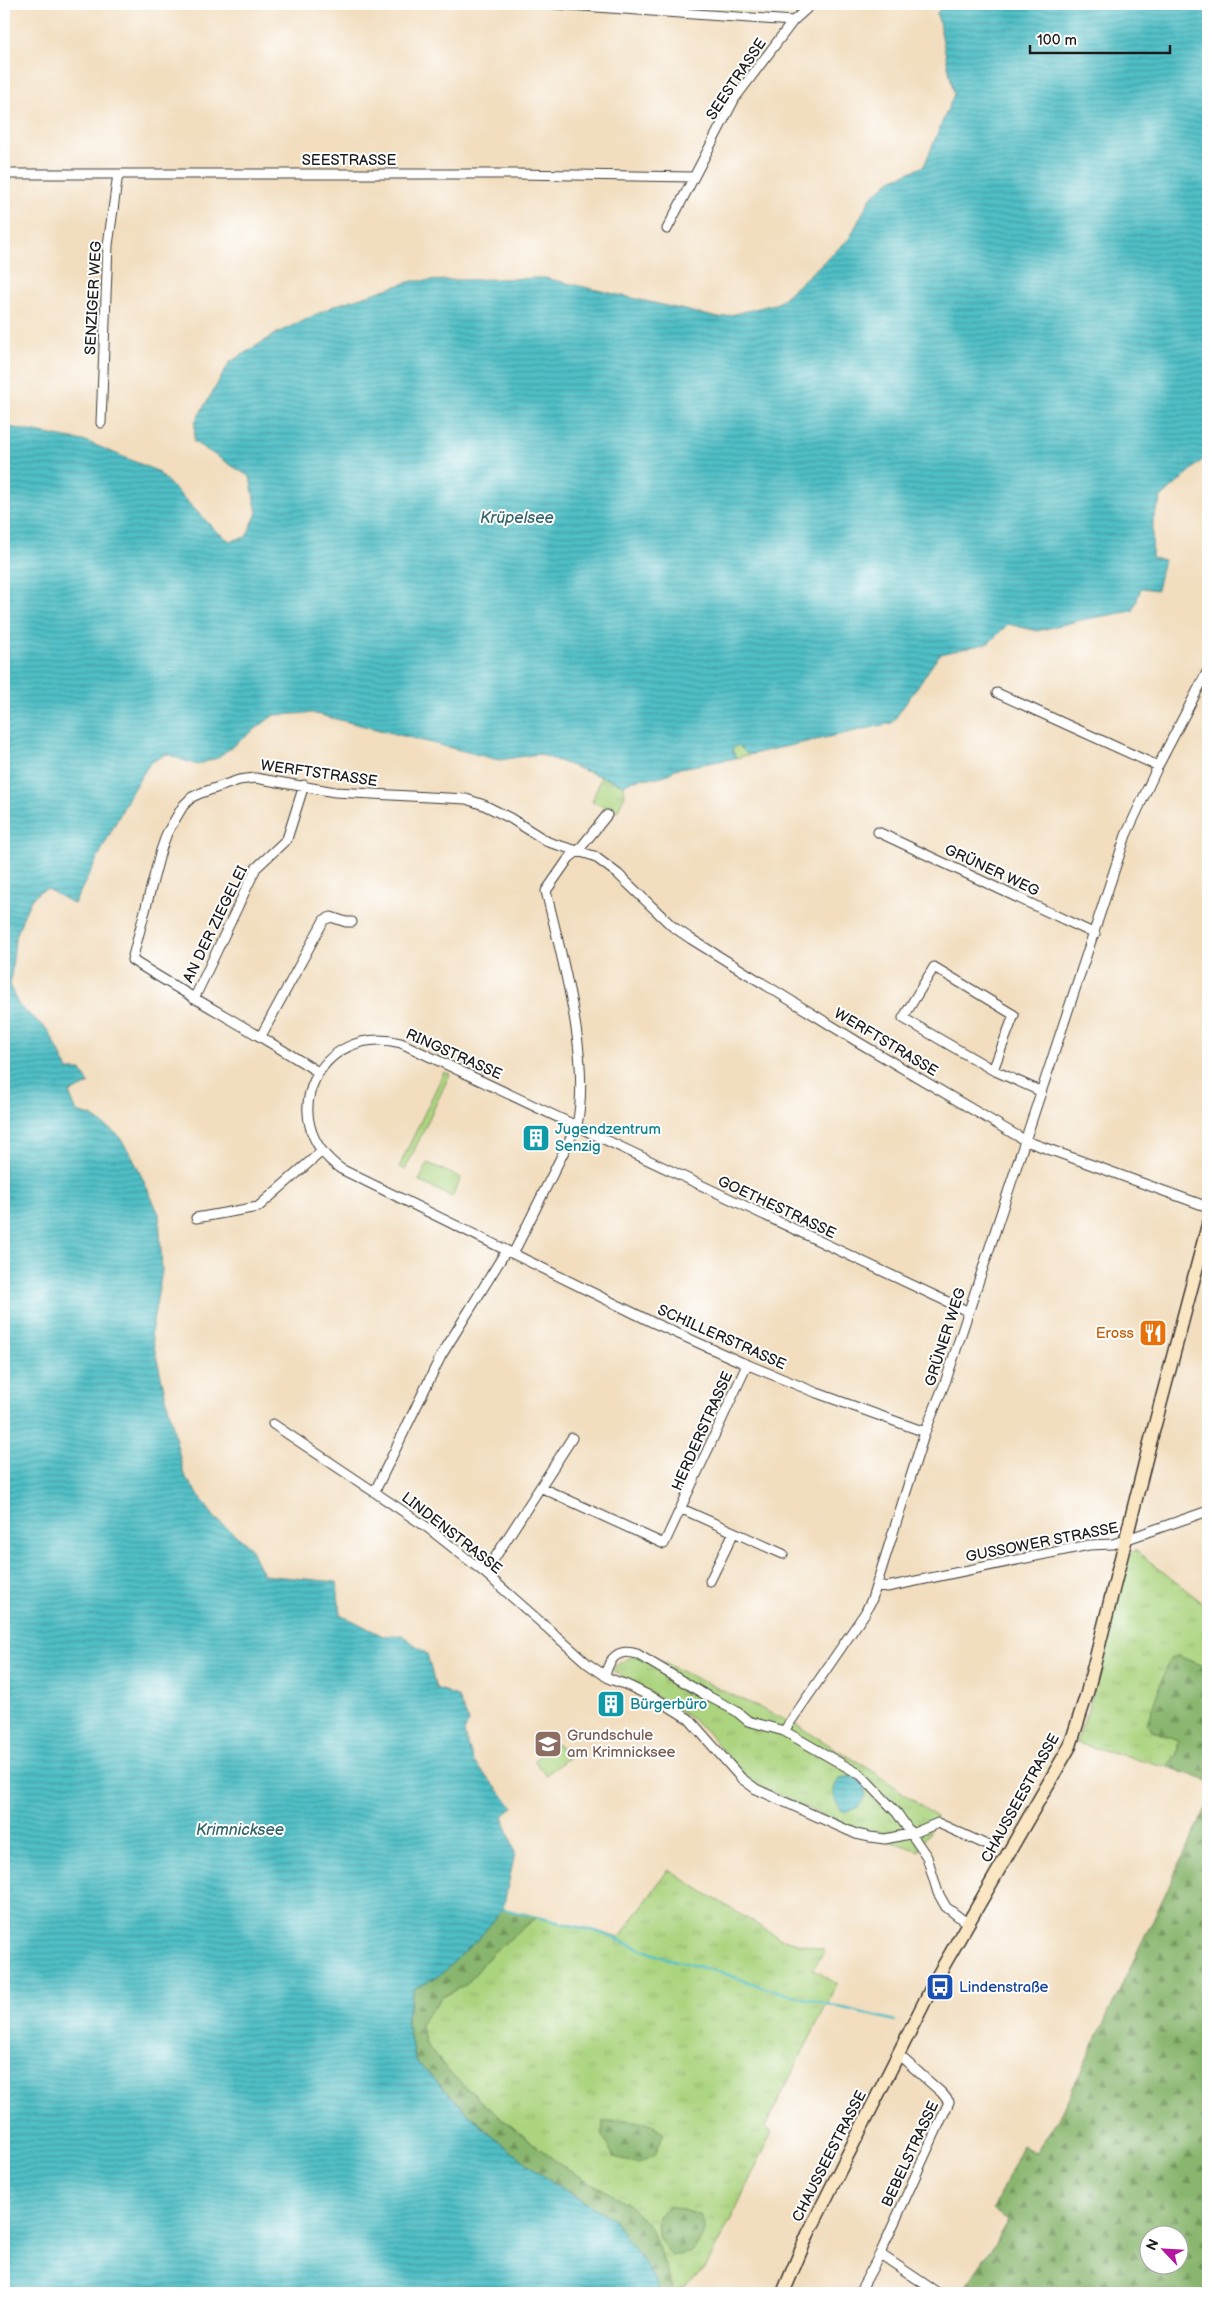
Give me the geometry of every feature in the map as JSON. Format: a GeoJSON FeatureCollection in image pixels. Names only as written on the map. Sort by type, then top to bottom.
{"type":"FeatureCollection","features":[{"type":"Feature","properties":{"kind":"main road","name":"CHAUSSEESTRASSE"},"geometry":{"type":"LineString","coordinates":[[783,2293],[808,2234],[967,1923],[1070,1746],[1087,1694],[1124,1541],[1208,1225]]}},
{"type":"Feature","properties":{"kind":"street"},"geometry":{"type":"LineString","coordinates":[[554,4],[793,21]]}},
{"type":"Feature","properties":{"kind":"street","name":"SEESTRASSE"},"geometry":{"type":"LineString","coordinates":[[667,229],[735,98],[793,21],[812,4]]}},
{"type":"Feature","properties":{"kind":"street","name":"SEESTRASSE"},"geometry":{"type":"LineString","coordinates":[[4,174],[516,174],[693,177]]}},
{"type":"Feature","properties":{"kind":"street","name":"SENZIGER WEG"},"geometry":{"type":"LineString","coordinates":[[101,423],[108,245],[118,174]]}},
{"type":"Feature","properties":{"kind":"street","name":"GRÜNER WEG"},"geometry":{"type":"LineString","coordinates":[[784,1731],[865,1613],[877,1586],[926,1432],[946,1380],[967,1311],[1026,1141],[1040,1091],[1095,934],[1126,835],[1158,766],[1208,670]]}},
{"type":"Feature","properties":{"kind":"street"},"geometry":{"type":"LineString","coordinates":[[998,693],[1158,766]]}},
{"type":"Feature","properties":{"kind":"street","name":"WERFTSTRASSE"},"geometry":{"type":"LineString","coordinates":[[194,999],[132,960],[167,833],[192,797],[231,782],[255,778],[357,794],[466,799],[502,813],[548,842],[594,856],[618,874],[672,926],[858,1042],[1026,1141],[1208,1206]]}},
{"type":"Feature","properties":{"kind":"street","name":"AN DER ZIEGELEI"},"geometry":{"type":"LineString","coordinates":[[194,999],[256,868],[288,839],[304,785]]}},
{"type":"Feature","properties":{"kind":"street"},"geometry":{"type":"LineString","coordinates":[[374,1491],[441,1356],[509,1253],[577,1125],[581,1105],[581,1064],[546,891],[569,858],[578,851],[607,816]]}},
{"type":"Feature","properties":{"kind":"street","name":"GRÜNER WEG"},"geometry":{"type":"LineString","coordinates":[[878,832],[1095,934]]}},
{"type":"Feature","properties":{"kind":"street"},"geometry":{"type":"LineString","coordinates":[[261,1036],[324,920],[331,917],[352,922]]}},
{"type":"Feature","properties":{"kind":"street"},"geometry":{"type":"LineString","coordinates":[[992,1070],[1014,1015],[934,967],[903,1018],[992,1070],[1040,1091]]}},
{"type":"Feature","properties":{"kind":"street"},"geometry":{"type":"LineString","coordinates":[[194,999],[261,1036],[318,1072]]}},
{"type":"Feature","properties":{"kind":"street","name":"RINGSTRASSE"},"geometry":{"type":"LineString","coordinates":[[509,1253],[341,1169],[322,1151],[311,1130],[308,1114],[311,1089],[318,1072],[337,1053],[353,1044],[371,1040],[390,1040],[414,1049],[577,1125]]}},
{"type":"Feature","properties":{"kind":"street","name":"GOETHESTRASSE"},"geometry":{"type":"LineString","coordinates":[[577,1125],[691,1182],[967,1311]]}},
{"type":"Feature","properties":{"kind":"street"},"geometry":{"type":"LineString","coordinates":[[196,1218],[258,1208],[322,1151]]}},
{"type":"Feature","properties":{"kind":"street","name":"SCHILLERSTRASSE"},"geometry":{"type":"LineString","coordinates":[[509,1253],[747,1365],[817,1393],[926,1432]]}},
{"type":"Feature","properties":{"kind":"street","name":"HERDERSTRASSE"},"geometry":{"type":"LineString","coordinates":[[542,1488],[664,1544],[682,1509],[747,1365]]}},
{"type":"Feature","properties":{"kind":"street","name":"LINDENSTRASSE"},"geometry":{"type":"LineString","coordinates":[[273,1424],[428,1528],[485,1574],[588,1664],[605,1676],[660,1702],[689,1719],[741,1778],[756,1789],[856,1834],[885,1839],[938,1823],[989,1846]]}},
{"type":"Feature","properties":{"kind":"street"},"geometry":{"type":"LineString","coordinates":[[485,1574],[542,1488],[572,1438]]}},
{"type":"Feature","properties":{"kind":"street","name":"HERDERSTRASSE"},"geometry":{"type":"LineString","coordinates":[[682,1509],[783,1554]]}},
{"type":"Feature","properties":{"kind":"street","name":"GUSSOWER STRASSE"},"geometry":{"type":"LineString","coordinates":[[877,1586],[887,1587],[1089,1545],[1113,1544],[1208,1511]]}},
{"type":"Feature","properties":{"kind":"street"},"geometry":{"type":"LineString","coordinates":[[710,1581],[734,1532]]}},
{"type":"Feature","properties":{"kind":"street"},"geometry":{"type":"LineString","coordinates":[[605,1676],[608,1664],[616,1655],[628,1651],[736,1711],[748,1721],[784,1731],[862,1775],[897,1813],[927,1857],[938,1893],[946,1907],[967,1923]]}},
{"type":"Feature","properties":{"kind":"street","name":"BEBELSTRASSE"},"geometry":{"type":"LineString","coordinates":[[859,2293],[880,2254],[949,2102],[942,2092],[899,2055]]}},
{"type":"Feature","properties":{"kind":"street"},"geometry":{"type":"LineString","coordinates":[[880,2254],[938,2293]]}},
{"type":"Feature","properties":{"kind":"green space"},"geometry":{"type":"Polygon","coordinates":[[[738,745],[748,755],[736,758],[732,749],[738,745]]]}},
{"type":"Feature","properties":{"kind":"green space"},"geometry":{"type":"Polygon","coordinates":[[[601,777],[624,785],[625,795],[617,812],[592,802],[601,777]]]}},
{"type":"Feature","properties":{"kind":"green space"},"geometry":{"type":"Polygon","coordinates":[[[444,1072],[450,1074],[405,1170],[399,1167],[444,1072]]]}},
{"type":"Feature","properties":{"kind":"green space"},"geometry":{"type":"Polygon","coordinates":[[[428,1163],[461,1178],[452,1197],[419,1181],[428,1163]]]}},
{"type":"Feature","properties":{"kind":"green space"},"geometry":{"type":"Polygon","coordinates":[[[1135,1550],[1208,1607],[1208,1668],[1178,1656],[1151,1730],[1179,1741],[1177,1754],[1168,1767],[1076,1743],[1090,1704],[1126,1557],[1135,1550]]]}},
{"type":"Feature","properties":{"kind":"green space"},"geometry":{"type":"Polygon","coordinates":[[[645,1654],[796,1725],[876,1773],[936,1817],[919,1851],[853,1829],[747,1781],[709,1734],[692,1719],[611,1669],[632,1656],[645,1654]]]}},
{"type":"Feature","properties":{"kind":"green space"},"geometry":{"type":"Polygon","coordinates":[[[1178,1656],[1208,1668],[1208,1781],[1168,1767],[1177,1754],[1179,1741],[1151,1730],[1147,1723],[1169,1660],[1178,1656]]]}},
{"type":"Feature","properties":{"kind":"green space"},"geometry":{"type":"Polygon","coordinates":[[[557,1743],[568,1758],[546,1775],[534,1760],[557,1743]]]}},
{"type":"Feature","properties":{"kind":"green space"},"geometry":{"type":"Polygon","coordinates":[[[1208,1804],[1208,2293],[961,2293],[994,2245],[1008,2220],[993,2209],[1022,2145],[1036,2153],[1061,2113],[1208,1804]]]}},
{"type":"Feature","properties":{"kind":"green space"},"geometry":{"type":"Polygon","coordinates":[[[668,1870],[779,1938],[825,1950],[813,1969],[837,1984],[765,2127],[772,2132],[733,2215],[704,2270],[684,2287],[674,2292],[651,2228],[627,2203],[563,2167],[496,2114],[450,2073],[426,2044],[420,2023],[442,1997],[466,1985],[492,1953],[537,1917],[594,1930],[619,1938],[668,1870]]]}},
{"type":"Feature","properties":{"kind":"green space"},"geometry":{"type":"Polygon","coordinates":[[[503,1909],[537,1917],[492,1953],[466,1985],[442,1997],[420,2023],[426,2044],[450,2073],[496,2114],[563,2167],[627,2203],[651,2228],[674,2292],[660,2293],[653,2275],[613,2219],[553,2183],[493,2137],[415,2060],[406,2019],[414,1989],[451,1963],[483,1932],[503,1909]]]}},
{"type":"Feature","properties":{"kind":"green space"},"geometry":{"type":"Polygon","coordinates":[[[623,2120],[650,2125],[664,2133],[655,2154],[639,2163],[614,2157],[602,2136],[603,2122],[623,2120]]]}},
{"type":"Feature","properties":{"kind":"green space"},"geometry":{"type":"Polygon","coordinates":[[[670,2206],[700,2215],[703,2221],[703,2235],[691,2253],[672,2256],[660,2237],[657,2227],[658,2215],[670,2206]]]}},
{"type":"Feature","properties":{"kind":"water"},"geometry":{"type":"Polygon","coordinates":[[[943,4],[1208,4],[1208,455],[1161,498],[1153,520],[1152,557],[1164,560],[1157,590],[1141,588],[1133,611],[1086,619],[1037,631],[1008,624],[989,643],[940,654],[892,723],[748,755],[738,745],[732,749],[736,758],[675,769],[663,776],[637,779],[624,785],[539,754],[499,760],[312,713],[274,715],[217,758],[197,765],[166,754],[150,763],[132,791],[74,904],[47,889],[40,891],[31,900],[15,940],[10,987],[19,1006],[48,1030],[68,1070],[81,1070],[89,1084],[69,1093],[77,1112],[91,1116],[118,1135],[133,1158],[159,1214],[162,1271],[151,1333],[184,1475],[215,1518],[249,1546],[263,1575],[337,1582],[340,1614],[383,1636],[402,1635],[427,1654],[436,1688],[457,1696],[469,1722],[464,1732],[473,1761],[513,1807],[503,1816],[515,1853],[503,1909],[479,1938],[440,1975],[414,1989],[406,2019],[415,2060],[488,2133],[553,2183],[613,2219],[653,2275],[660,2293],[4,2293],[4,426],[88,442],[157,471],[216,531],[230,541],[246,537],[257,513],[250,477],[194,442],[195,422],[230,362],[279,332],[336,305],[412,281],[545,278],[719,318],[778,303],[849,239],[871,197],[891,180],[924,166],[954,94],[937,13],[943,4]]]}},
{"type":"Feature","properties":{"kind":"water"},"geometry":{"type":"Polygon","coordinates":[[[851,1776],[864,1784],[866,1796],[858,1807],[847,1812],[840,1810],[834,1797],[834,1790],[839,1778],[851,1776]]]}},
{"type":"Feature","properties":{"kind":"waterway"},"geometry":{"type":"LineString","coordinates":[[503,1909],[595,1931],[665,1958],[720,1972],[768,1989],[895,2021]]}},
{"type":"Feature","properties":{"kind":"place","name":"Jugendzentrum Senzig"},"geometry":{"type":"Point","coordinates":[536,1138]}},
{"type":"Feature","properties":{"kind":"place","name":"Eross"},"geometry":{"type":"Point","coordinates":[1153,1333]}},
{"type":"Feature","properties":{"kind":"place","name":"Bürgerbüro"},"geometry":{"type":"Point","coordinates":[611,1704]}},
{"type":"Feature","properties":{"kind":"place","name":"Grundschule am Krimnicksee"},"geometry":{"type":"Point","coordinates":[548,1744]}},
{"type":"Feature","properties":{"kind":"place","name":"Lindenstraße"},"geometry":{"type":"Point","coordinates":[940,1987]}},
{"type":"Feature","properties":{"kind":"water label","name":"Krüpelsee"},"geometry":{"type":"Point","coordinates":[517,517]}},
{"type":"Feature","properties":{"kind":"water label","name":"Krimnicksee"},"geometry":{"type":"Point","coordinates":[240,1829]}}]}
